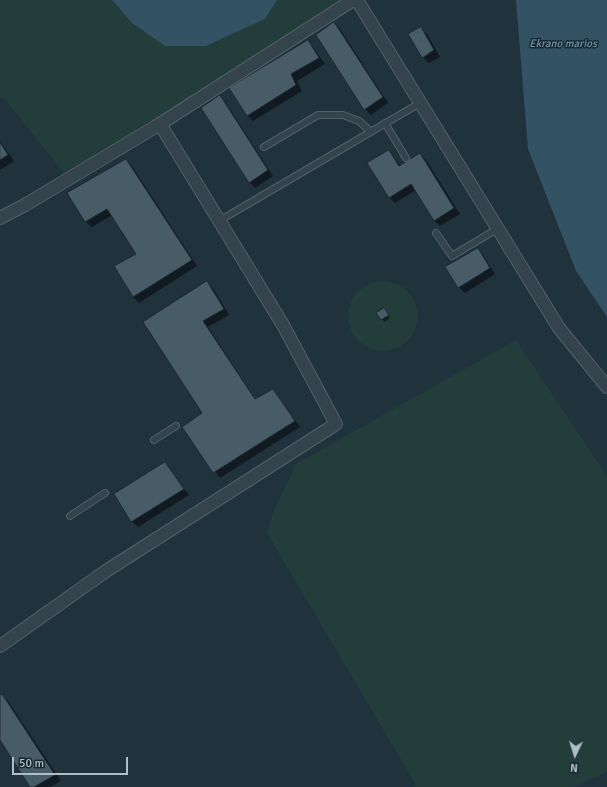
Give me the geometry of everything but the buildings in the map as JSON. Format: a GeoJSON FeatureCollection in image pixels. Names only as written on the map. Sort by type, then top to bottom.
{"type":"FeatureCollection","features":[{"type":"Feature","properties":{"kind":"street"},"geometry":{"type":"LineString","coordinates":[[0,218],[25,205],[160,124],[353,0]]}},
{"type":"Feature","properties":{"kind":"street"},"geometry":{"type":"LineString","coordinates":[[357,0],[559,328],[607,387]]}},
{"type":"Feature","properties":{"kind":"street"},"geometry":{"type":"LineString","coordinates":[[0,646],[106,571],[336,424],[283,325],[160,124]]}},
{"type":"Feature","properties":{"kind":"lane"},"geometry":{"type":"LineString","coordinates":[[219,221],[420,103]]}},
{"type":"Feature","properties":{"kind":"lane"},"geometry":{"type":"LineString","coordinates":[[264,147],[318,115],[343,115],[359,121],[371,132]]}},
{"type":"Feature","properties":{"kind":"lane"},"geometry":{"type":"LineString","coordinates":[[385,123],[406,158]]}},
{"type":"Feature","properties":{"kind":"lane"},"geometry":{"type":"LineString","coordinates":[[436,233],[452,256],[497,229]]}},
{"type":"Feature","properties":{"kind":"lane"},"geometry":{"type":"LineString","coordinates":[[154,440],[176,426]]}},
{"type":"Feature","properties":{"kind":"lane"},"geometry":{"type":"LineString","coordinates":[[70,516],[105,493]]}},
{"type":"Feature","properties":{"kind":"green space"},"geometry":{"type":"Polygon","coordinates":[[[0,0],[112,0],[132,23],[165,46],[206,46],[265,19],[277,0],[353,0],[68,178],[4,98],[0,98],[0,0]]]}},
{"type":"Feature","properties":{"kind":"green space"},"geometry":{"type":"Polygon","coordinates":[[[383,281],[396,284],[408,291],[415,303],[418,316],[415,329],[408,341],[396,348],[383,351],[370,348],[358,341],[351,329],[348,316],[351,303],[358,291],[370,284],[383,281]]]}},
{"type":"Feature","properties":{"kind":"green space"},"geometry":{"type":"Polygon","coordinates":[[[516,340],[607,476],[607,772],[574,787],[412,787],[416,785],[267,533],[275,508],[296,464],[516,340]]]}},
{"type":"Feature","properties":{"kind":"water"},"geometry":{"type":"Polygon","coordinates":[[[112,0],[277,0],[265,19],[206,46],[165,46],[132,23],[112,0]]]}},
{"type":"Feature","properties":{"kind":"water","name":"Ekrano marios"},"geometry":{"type":"Polygon","coordinates":[[[516,0],[607,0],[607,317],[576,271],[528,149],[516,0]]]}}]}
